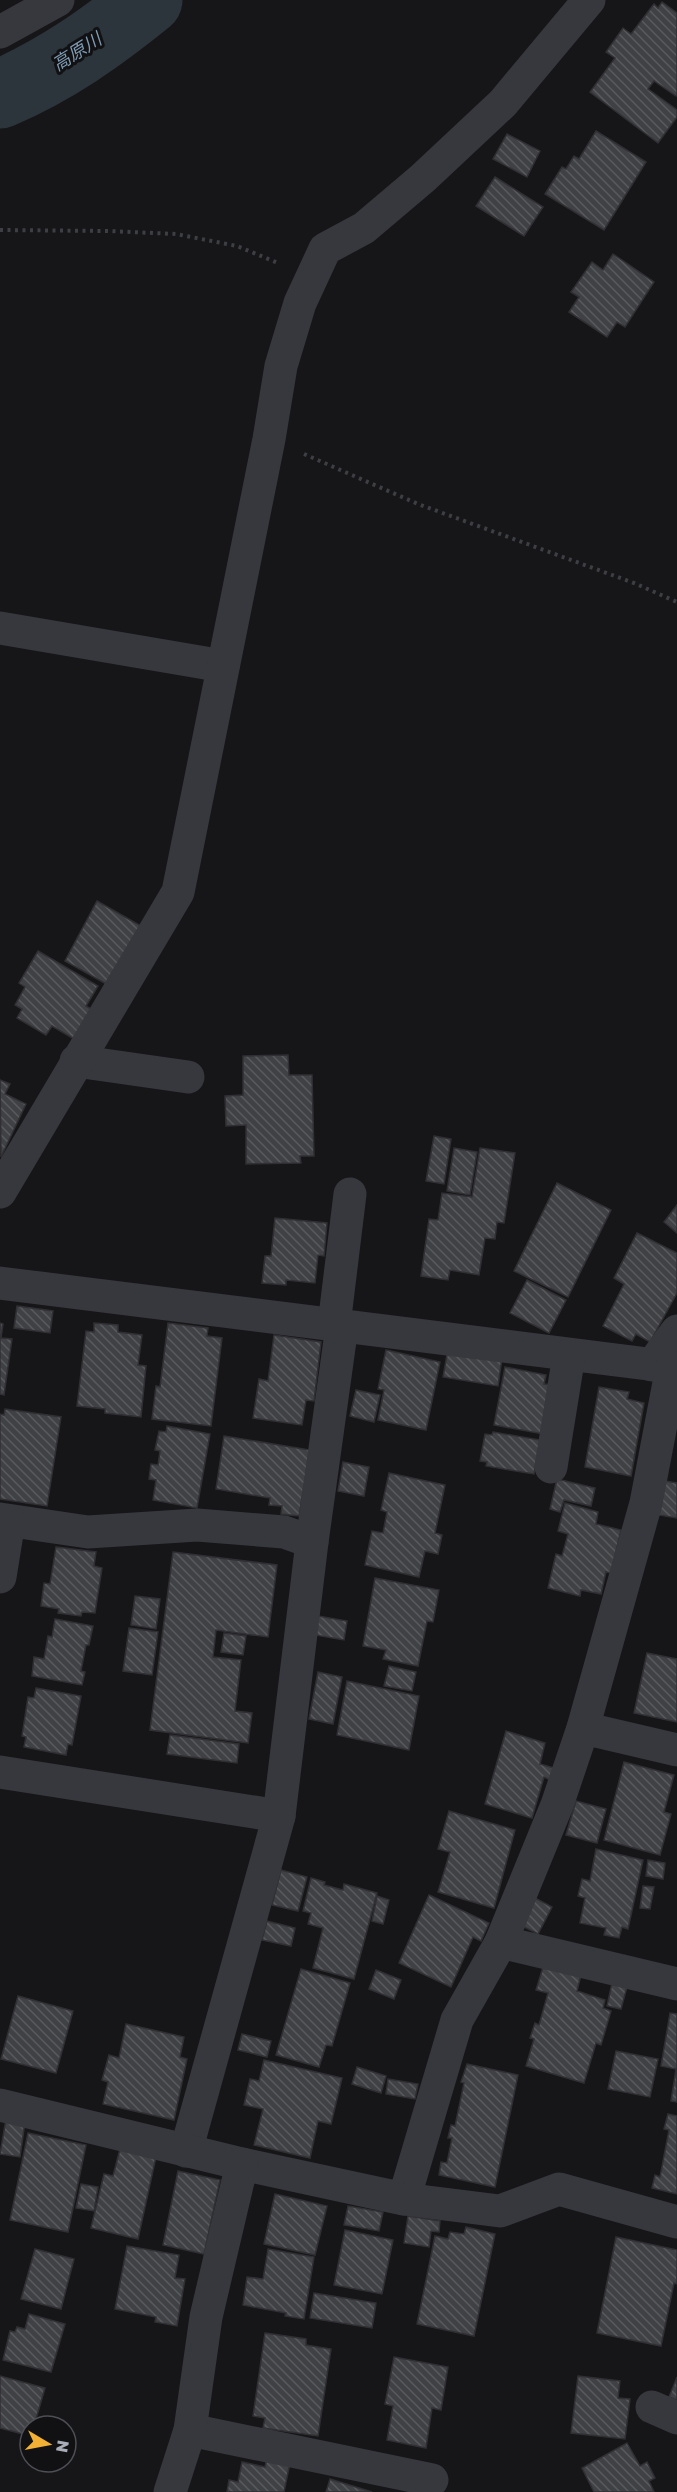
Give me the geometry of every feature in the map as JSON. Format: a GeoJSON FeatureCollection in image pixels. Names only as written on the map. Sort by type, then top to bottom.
{"type":"FeatureCollection","features":[{"type":"Feature","properties":{"kind":"street"},"geometry":{"type":"LineString","coordinates":[[0,32],[58,0]]}},
{"type":"Feature","properties":{"kind":"street"},"geometry":{"type":"LineString","coordinates":[[3,1181],[178,892],[269,439],[281,366],[300,303],[325,249],[364,228],[423,178],[503,103],[589,0]]}},
{"type":"Feature","properties":{"kind":"street"},"geometry":{"type":"LineString","coordinates":[[0,628],[223,666]]}},
{"type":"Feature","properties":{"kind":"street"},"geometry":{"type":"LineString","coordinates":[[76,1061],[188,1077]]}},
{"type":"Feature","properties":{"kind":"street"},"geometry":{"type":"LineString","coordinates":[[186,2151],[279,1816],[338,1325],[350,1194]]}},
{"type":"Feature","properties":{"kind":"street"},"geometry":{"type":"LineString","coordinates":[[0,1283],[667,1367]]}},
{"type":"Feature","properties":{"kind":"street"},"geometry":{"type":"LineString","coordinates":[[404,2199],[457,2020],[501,1942],[557,1804],[583,1728],[646,1503],[667,1367],[677,1331]]}},
{"type":"Feature","properties":{"kind":"street"},"geometry":{"type":"LineString","coordinates":[[551,1467],[569,1354]]}},
{"type":"Feature","properties":{"kind":"street"},"geometry":{"type":"LineString","coordinates":[[0,1577],[5,1520],[88,1532],[197,1525],[284,1533],[312,1542]]}},
{"type":"Feature","properties":{"kind":"street"},"geometry":{"type":"LineString","coordinates":[[583,1728],[677,1750]]}},
{"type":"Feature","properties":{"kind":"street"},"geometry":{"type":"LineString","coordinates":[[0,1772],[279,1816]]}},
{"type":"Feature","properties":{"kind":"street"},"geometry":{"type":"LineString","coordinates":[[501,1942],[677,1984]]}},
{"type":"Feature","properties":{"kind":"street"},"geometry":{"type":"LineString","coordinates":[[0,2105],[186,2151],[404,2199],[500,2211],[560,2189],[677,2222]]}},
{"type":"Feature","properties":{"kind":"street"},"geometry":{"type":"LineString","coordinates":[[170,2492],[190,2430],[206,2317],[243,2164]]}},
{"type":"Feature","properties":{"kind":"street"},"geometry":{"type":"LineString","coordinates":[[190,2430],[432,2480]]}},
{"type":"Feature","properties":{"kind":"path"},"geometry":{"type":"LineString","coordinates":[[0,230],[176,234],[237,246],[312,277]]}},
{"type":"Feature","properties":{"kind":"path"},"geometry":{"type":"LineString","coordinates":[[269,439],[418,504],[634,583],[677,602]]}},
{"type":"Feature","properties":{"kind":"building"},"geometry":{"type":"Polygon","coordinates":[[[662,2],[677,13],[677,95],[654,81],[648,89],[677,110],[677,117],[658,143],[590,92],[615,58],[606,52],[623,28],[631,34],[654,4],[658,8],[662,2]]]}},
{"type":"Feature","properties":{"kind":"building"},"geometry":{"type":"Polygon","coordinates":[[[596,131],[646,162],[604,230],[545,194],[562,167],[566,169],[574,156],[579,159],[596,131]]]}},
{"type":"Feature","properties":{"kind":"building"},"geometry":{"type":"Polygon","coordinates":[[[507,134],[540,151],[527,177],[493,159],[507,134]]]}},
{"type":"Feature","properties":{"kind":"building"},"geometry":{"type":"Polygon","coordinates":[[[495,177],[543,207],[524,236],[476,206],[495,177]]]}},
{"type":"Feature","properties":{"kind":"building"},"geometry":{"type":"Polygon","coordinates":[[[613,254],[654,282],[625,327],[617,322],[607,337],[569,312],[579,297],[571,292],[592,262],[603,270],[613,254]]]}},
{"type":"Feature","properties":{"kind":"building"},"geometry":{"type":"Polygon","coordinates":[[[97,901],[141,926],[108,985],[65,961],[97,901]]]}},
{"type":"Feature","properties":{"kind":"building"},"geometry":{"type":"Polygon","coordinates":[[[38,951],[98,986],[86,1006],[91,1009],[74,1039],[52,1026],[46,1035],[17,1018],[22,1009],[15,1005],[25,987],[19,983],[38,951]]]}},
{"type":"Feature","properties":{"kind":"building"},"geometry":{"type":"Polygon","coordinates":[[[288,1055],[289,1075],[312,1075],[314,1156],[300,1156],[301,1163],[246,1164],[246,1125],[226,1126],[225,1096],[243,1095],[243,1056],[288,1055]]]}},
{"type":"Feature","properties":{"kind":"building"},"geometry":{"type":"Polygon","coordinates":[[[0,1080],[10,1084],[5,1094],[26,1104],[1,1157],[0,1080]]]}},
{"type":"Feature","properties":{"kind":"building"},"geometry":{"type":"Polygon","coordinates":[[[434,1136],[451,1139],[444,1184],[426,1181],[434,1136]]]}},
{"type":"Feature","properties":{"kind":"building"},"geometry":{"type":"Polygon","coordinates":[[[454,1148],[477,1152],[470,1195],[447,1191],[454,1148]]]}},
{"type":"Feature","properties":{"kind":"building"},"geometry":{"type":"Polygon","coordinates":[[[480,1148],[515,1153],[504,1223],[497,1222],[495,1239],[485,1238],[479,1275],[450,1270],[448,1280],[421,1276],[429,1219],[438,1220],[442,1193],[472,1197],[480,1148]]]}},
{"type":"Feature","properties":{"kind":"building"},"geometry":{"type":"Polygon","coordinates":[[[557,1183],[611,1210],[568,1297],[514,1271],[557,1183]]]}},
{"type":"Feature","properties":{"kind":"building"},"geometry":{"type":"Polygon","coordinates":[[[677,1205],[677,1233],[664,1222],[677,1205]]]}},
{"type":"Feature","properties":{"kind":"building"},"geometry":{"type":"Polygon","coordinates":[[[275,1218],[327,1223],[324,1256],[318,1255],[315,1283],[286,1280],[286,1285],[262,1283],[265,1256],[271,1256],[275,1218]]]}},
{"type":"Feature","properties":{"kind":"building"},"geometry":{"type":"Polygon","coordinates":[[[637,1233],[677,1253],[677,1293],[650,1342],[636,1334],[632,1341],[603,1326],[624,1284],[614,1278],[637,1233]]]}},
{"type":"Feature","properties":{"kind":"building"},"geometry":{"type":"Polygon","coordinates":[[[527,1280],[566,1300],[549,1333],[510,1313],[527,1280]]]}},
{"type":"Feature","properties":{"kind":"building"},"geometry":{"type":"Polygon","coordinates":[[[17,1306],[53,1311],[50,1333],[14,1328],[17,1306]]]}},
{"type":"Feature","properties":{"kind":"building"},"geometry":{"type":"Polygon","coordinates":[[[0,1323],[3,1324],[1,1338],[12,1339],[4,1395],[0,1394],[0,1323]]]}},
{"type":"Feature","properties":{"kind":"building"},"geometry":{"type":"Polygon","coordinates":[[[94,1323],[118,1325],[118,1332],[142,1335],[138,1365],[146,1366],[141,1417],[105,1413],[105,1409],[77,1406],[86,1331],[94,1332],[94,1323]]]}},
{"type":"Feature","properties":{"kind":"building"},"geometry":{"type":"Polygon","coordinates":[[[168,1323],[208,1328],[207,1336],[222,1338],[211,1426],[152,1419],[156,1386],[160,1387],[168,1323]]]}},
{"type":"Feature","properties":{"kind":"building"},"geometry":{"type":"Polygon","coordinates":[[[274,1335],[321,1342],[314,1401],[306,1400],[302,1425],[253,1418],[259,1379],[268,1381],[274,1335]]]}},
{"type":"Feature","properties":{"kind":"building"},"geometry":{"type":"Polygon","coordinates":[[[448,1349],[502,1358],[498,1386],[443,1377],[448,1349]]]}},
{"type":"Feature","properties":{"kind":"building"},"geometry":{"type":"Polygon","coordinates":[[[386,1350],[440,1362],[426,1430],[378,1420],[384,1390],[378,1389],[386,1350]]]}},
{"type":"Feature","properties":{"kind":"building"},"geometry":{"type":"Polygon","coordinates":[[[505,1367],[546,1375],[544,1384],[553,1385],[543,1434],[494,1425],[505,1367]]]}},
{"type":"Feature","properties":{"kind":"building"},"geometry":{"type":"Polygon","coordinates":[[[599,1387],[629,1392],[627,1399],[644,1403],[631,1476],[585,1467],[599,1387]]]}},
{"type":"Feature","properties":{"kind":"building"},"geometry":{"type":"Polygon","coordinates":[[[356,1390],[380,1395],[374,1422],[350,1416],[356,1390]]]}},
{"type":"Feature","properties":{"kind":"building"},"geometry":{"type":"Polygon","coordinates":[[[5,1409],[61,1417],[47,1506],[0,1499],[0,1414],[4,1415],[5,1409]]]}},
{"type":"Feature","properties":{"kind":"building"},"geometry":{"type":"Polygon","coordinates":[[[167,1426],[210,1434],[197,1508],[153,1500],[156,1480],[149,1479],[151,1464],[158,1465],[160,1451],[155,1450],[159,1431],[166,1432],[167,1426]]]}},
{"type":"Feature","properties":{"kind":"building"},"geometry":{"type":"Polygon","coordinates":[[[493,1432],[540,1440],[534,1474],[486,1466],[487,1462],[480,1461],[485,1434],[492,1435],[493,1432]]]}},
{"type":"Feature","properties":{"kind":"building"},"geometry":{"type":"Polygon","coordinates":[[[224,1436],[310,1450],[299,1516],[281,1514],[282,1506],[269,1505],[270,1498],[216,1489],[224,1436]]]}},
{"type":"Feature","properties":{"kind":"building"},"geometry":{"type":"Polygon","coordinates":[[[343,1462],[369,1467],[364,1496],[338,1491],[343,1462]]]}},
{"type":"Feature","properties":{"kind":"building"},"geometry":{"type":"Polygon","coordinates":[[[389,1473],[445,1485],[435,1533],[442,1535],[438,1554],[425,1551],[419,1577],[365,1565],[372,1531],[383,1533],[387,1512],[381,1510],[389,1473]]]}},
{"type":"Feature","properties":{"kind":"building"},"geometry":{"type":"Polygon","coordinates":[[[557,1479],[595,1488],[591,1506],[564,1500],[560,1512],[550,1509],[557,1479]]]}},
{"type":"Feature","properties":{"kind":"building"},"geometry":{"type":"Polygon","coordinates":[[[665,1481],[677,1483],[677,1518],[659,1515],[665,1481]]]}},
{"type":"Feature","properties":{"kind":"building"},"geometry":{"type":"Polygon","coordinates":[[[565,1503],[598,1512],[596,1524],[621,1530],[611,1573],[606,1572],[601,1594],[581,1590],[580,1596],[548,1588],[556,1554],[562,1556],[568,1534],[558,1531],[565,1503]]]}},
{"type":"Feature","properties":{"kind":"building"},"geometry":{"type":"Polygon","coordinates":[[[56,1547],[96,1552],[94,1566],[102,1568],[95,1613],[82,1612],[81,1616],[58,1613],[59,1609],[41,1606],[44,1583],[50,1584],[56,1547]]]}},
{"type":"Feature","properties":{"kind":"building"},"geometry":{"type":"Polygon","coordinates":[[[173,1552],[277,1565],[268,1637],[216,1630],[213,1657],[241,1660],[235,1711],[252,1713],[248,1743],[150,1730],[173,1552]]]}},
{"type":"Feature","properties":{"kind":"building"},"geometry":{"type":"Polygon","coordinates":[[[375,1578],[439,1590],[433,1622],[427,1621],[418,1666],[383,1659],[386,1650],[363,1646],[375,1578]]]}},
{"type":"Feature","properties":{"kind":"building"},"geometry":{"type":"Polygon","coordinates":[[[135,1596],[160,1599],[156,1629],[131,1625],[135,1596]]]}},
{"type":"Feature","properties":{"kind":"building"},"geometry":{"type":"Polygon","coordinates":[[[318,1616],[347,1621],[344,1640],[315,1635],[318,1616]]]}},
{"type":"Feature","properties":{"kind":"building"},"geometry":{"type":"Polygon","coordinates":[[[55,1619],[93,1626],[89,1645],[86,1645],[81,1671],[85,1672],[82,1685],[32,1676],[34,1657],[44,1659],[48,1636],[52,1637],[55,1619]]]}},
{"type":"Feature","properties":{"kind":"building"},"geometry":{"type":"Polygon","coordinates":[[[129,1628],[158,1632],[152,1675],[123,1671],[129,1628]]]}},
{"type":"Feature","properties":{"kind":"building"},"geometry":{"type":"Polygon","coordinates":[[[224,1633],[246,1636],[243,1655],[221,1652],[224,1633]]]}},
{"type":"Feature","properties":{"kind":"building"},"geometry":{"type":"Polygon","coordinates":[[[647,1653],[677,1659],[677,1722],[634,1713],[647,1653]]]}},
{"type":"Feature","properties":{"kind":"building"},"geometry":{"type":"Polygon","coordinates":[[[389,1666],[416,1672],[412,1691],[384,1686],[389,1666]]]}},
{"type":"Feature","properties":{"kind":"building"},"geometry":{"type":"Polygon","coordinates":[[[318,1672],[342,1677],[333,1724],[309,1719],[318,1672]]]}},
{"type":"Feature","properties":{"kind":"building"},"geometry":{"type":"Polygon","coordinates":[[[347,1681],[419,1696],[409,1750],[337,1735],[347,1681]]]}},
{"type":"Feature","properties":{"kind":"building"},"geometry":{"type":"Polygon","coordinates":[[[36,1688],[81,1696],[72,1745],[68,1744],[66,1755],[24,1747],[26,1737],[22,1736],[28,1697],[34,1698],[36,1688]]]}},
{"type":"Feature","properties":{"kind":"building"},"geometry":{"type":"Polygon","coordinates":[[[506,1731],[545,1743],[540,1764],[554,1768],[550,1780],[544,1777],[532,1818],[485,1804],[506,1731]]]}},
{"type":"Feature","properties":{"kind":"building"},"geometry":{"type":"Polygon","coordinates":[[[170,1735],[239,1744],[237,1763],[167,1754],[170,1735]]]}},
{"type":"Feature","properties":{"kind":"building"},"geometry":{"type":"Polygon","coordinates":[[[624,1762],[674,1775],[664,1812],[671,1814],[660,1855],[604,1840],[624,1762]]]}},
{"type":"Feature","properties":{"kind":"building"},"geometry":{"type":"Polygon","coordinates":[[[576,1801],[606,1809],[597,1843],[566,1835],[576,1801]]]}},
{"type":"Feature","properties":{"kind":"building"},"geometry":{"type":"Polygon","coordinates":[[[449,1811],[515,1830],[494,1908],[438,1892],[450,1852],[438,1849],[449,1811]]]}},
{"type":"Feature","properties":{"kind":"building"},"geometry":{"type":"Polygon","coordinates":[[[596,1849],[643,1860],[628,1929],[622,1927],[619,1938],[604,1935],[606,1928],[580,1923],[585,1898],[578,1896],[582,1879],[590,1881],[596,1849]]]}},
{"type":"Feature","properties":{"kind":"building"},"geometry":{"type":"Polygon","coordinates":[[[648,1860],[665,1863],[663,1879],[646,1876],[648,1860]]]}},
{"type":"Feature","properties":{"kind":"building"},"geometry":{"type":"Polygon","coordinates":[[[281,1870],[307,1877],[298,1911],[272,1905],[281,1870]]]}},
{"type":"Feature","properties":{"kind":"building"},"geometry":{"type":"Polygon","coordinates":[[[311,1878],[325,1882],[324,1885],[343,1890],[344,1884],[377,1893],[354,1979],[313,1968],[323,1928],[308,1924],[311,1913],[303,1911],[311,1878]]]}},
{"type":"Feature","properties":{"kind":"building"},"geometry":{"type":"Polygon","coordinates":[[[643,1886],[654,1887],[650,1909],[640,1908],[643,1886]]]}},
{"type":"Feature","properties":{"kind":"building"},"geometry":{"type":"Polygon","coordinates":[[[429,1895],[489,1923],[481,1941],[473,1937],[451,1987],[399,1963],[429,1895]]]}},
{"type":"Feature","properties":{"kind":"building"},"geometry":{"type":"Polygon","coordinates":[[[377,1896],[389,1900],[383,1924],[372,1921],[377,1896]]]}},
{"type":"Feature","properties":{"kind":"building"},"geometry":{"type":"Polygon","coordinates":[[[535,1898],[552,1907],[538,1934],[522,1926],[535,1898]]]}},
{"type":"Feature","properties":{"kind":"building"},"geometry":{"type":"Polygon","coordinates":[[[267,1921],[295,1928],[291,1946],[262,1940],[267,1921]]]}},
{"type":"Feature","properties":{"kind":"building"},"geometry":{"type":"Polygon","coordinates":[[[544,1964],[581,1975],[577,1991],[605,2000],[603,2008],[611,2011],[601,2045],[596,2043],[584,2083],[526,2066],[534,2039],[530,2038],[535,2023],[539,2025],[548,1993],[536,1990],[544,1964]]]}},
{"type":"Feature","properties":{"kind":"building"},"geometry":{"type":"Polygon","coordinates":[[[301,1969],[350,1983],[332,2046],[326,2045],[319,2067],[276,2055],[301,1969]]]}},
{"type":"Feature","properties":{"kind":"building"},"geometry":{"type":"Polygon","coordinates":[[[376,1970],[401,1980],[394,1999],[369,1989],[376,1970]]]}},
{"type":"Feature","properties":{"kind":"building"},"geometry":{"type":"Polygon","coordinates":[[[612,1983],[627,1987],[621,2009],[607,2006],[612,1983]]]}},
{"type":"Feature","properties":{"kind":"building"},"geometry":{"type":"Polygon","coordinates":[[[18,1996],[73,2011],[56,2073],[1,2059],[18,1996]]]}},
{"type":"Feature","properties":{"kind":"building"},"geometry":{"type":"Polygon","coordinates":[[[670,2013],[677,2014],[677,2102],[671,2101],[676,2069],[661,2066],[670,2013]]]}},
{"type":"Feature","properties":{"kind":"building"},"geometry":{"type":"Polygon","coordinates":[[[126,2024],[184,2037],[180,2057],[187,2059],[174,2120],[103,2104],[108,2082],[102,2080],[109,2055],[119,2058],[126,2024]]]}},
{"type":"Feature","properties":{"kind":"building"},"geometry":{"type":"Polygon","coordinates":[[[242,2034],[271,2041],[267,2057],[238,2050],[242,2034]]]}},
{"type":"Feature","properties":{"kind":"building"},"geometry":{"type":"Polygon","coordinates":[[[616,2051],[658,2059],[650,2097],[608,2089],[616,2051]]]}},
{"type":"Feature","properties":{"kind":"building"},"geometry":{"type":"Polygon","coordinates":[[[264,2060],[342,2078],[331,2124],[318,2121],[310,2158],[254,2145],[263,2109],[244,2105],[250,2079],[259,2081],[264,2060]]]}},
{"type":"Feature","properties":{"kind":"building"},"geometry":{"type":"Polygon","coordinates":[[[467,2064],[518,2075],[495,2187],[439,2175],[441,2162],[447,2163],[452,2138],[448,2138],[451,2125],[455,2126],[464,2083],[461,2082],[467,2064]]]}},
{"type":"Feature","properties":{"kind":"building"},"geometry":{"type":"Polygon","coordinates":[[[357,2067],[386,2076],[381,2093],[352,2084],[357,2067]]]}},
{"type":"Feature","properties":{"kind":"building"},"geometry":{"type":"Polygon","coordinates":[[[388,2079],[418,2084],[415,2099],[386,2094],[388,2079]]]}},
{"type":"Feature","properties":{"kind":"building"},"geometry":{"type":"Polygon","coordinates":[[[668,2114],[677,2116],[677,2194],[652,2188],[655,2175],[660,2177],[669,2130],[664,2129],[668,2114]]]}},
{"type":"Feature","properties":{"kind":"building"},"geometry":{"type":"Polygon","coordinates":[[[6,2119],[25,2122],[20,2157],[0,2154],[6,2119]]]}},
{"type":"Feature","properties":{"kind":"building"},"geometry":{"type":"Polygon","coordinates":[[[28,2133],[86,2145],[68,2232],[10,2220],[28,2133]]]}},
{"type":"Feature","properties":{"kind":"building"},"geometry":{"type":"Polygon","coordinates":[[[120,2149],[156,2157],[138,2239],[91,2228],[104,2174],[113,2176],[120,2149]]]}},
{"type":"Feature","properties":{"kind":"building"},"geometry":{"type":"Polygon","coordinates":[[[178,2171],[220,2180],[204,2254],[163,2245],[178,2171]]]}},
{"type":"Feature","properties":{"kind":"building"},"geometry":{"type":"Polygon","coordinates":[[[81,2184],[98,2187],[94,2211],[76,2208],[81,2184]]]}},
{"type":"Feature","properties":{"kind":"building"},"geometry":{"type":"Polygon","coordinates":[[[275,2194],[327,2206],[315,2255],[264,2244],[275,2194]]]}},
{"type":"Feature","properties":{"kind":"building"},"geometry":{"type":"Polygon","coordinates":[[[348,2206],[383,2212],[379,2231],[344,2225],[348,2206]]]}},
{"type":"Feature","properties":{"kind":"building"},"geometry":{"type":"Polygon","coordinates":[[[408,2216],[440,2221],[439,2232],[431,2231],[429,2247],[404,2243],[408,2216]]]}},
{"type":"Feature","properties":{"kind":"building"},"geometry":{"type":"Polygon","coordinates":[[[466,2227],[495,2234],[474,2336],[417,2324],[435,2236],[448,2239],[450,2232],[464,2234],[466,2227]]]}},
{"type":"Feature","properties":{"kind":"building"},"geometry":{"type":"Polygon","coordinates":[[[345,2230],[393,2240],[382,2294],[334,2285],[345,2230]]]}},
{"type":"Feature","properties":{"kind":"building"},"geometry":{"type":"Polygon","coordinates":[[[616,2237],[677,2250],[677,2284],[674,2283],[661,2346],[597,2333],[616,2237]]]}},
{"type":"Feature","properties":{"kind":"building"},"geometry":{"type":"Polygon","coordinates":[[[127,2246],[179,2255],[175,2278],[185,2279],[177,2326],[155,2322],[156,2317],[115,2309],[127,2246]]]}},
{"type":"Feature","properties":{"kind":"building"},"geometry":{"type":"Polygon","coordinates":[[[35,2249],[74,2259],[61,2309],[21,2299],[35,2249]]]}},
{"type":"Feature","properties":{"kind":"building"},"geometry":{"type":"Polygon","coordinates":[[[268,2249],[314,2257],[304,2319],[285,2316],[286,2313],[243,2305],[247,2277],[263,2279],[268,2249]]]}},
{"type":"Feature","properties":{"kind":"building"},"geometry":{"type":"Polygon","coordinates":[[[314,2293],[376,2303],[372,2328],[310,2318],[314,2293]]]}},
{"type":"Feature","properties":{"kind":"building"},"geometry":{"type":"Polygon","coordinates":[[[29,2314],[65,2324],[51,2372],[3,2360],[10,2331],[15,2332],[17,2327],[25,2329],[29,2314]]]}},
{"type":"Feature","properties":{"kind":"building"},"geometry":{"type":"Polygon","coordinates":[[[265,2333],[306,2339],[306,2345],[331,2349],[318,2436],[263,2428],[265,2418],[253,2416],[265,2333]]]}},
{"type":"Feature","properties":{"kind":"building"},"geometry":{"type":"Polygon","coordinates":[[[394,2357],[448,2367],[441,2410],[432,2408],[426,2448],[387,2440],[393,2406],[385,2404],[394,2357]]]}},
{"type":"Feature","properties":{"kind":"building"},"geometry":{"type":"Polygon","coordinates":[[[0,2376],[45,2388],[37,2414],[18,2414],[18,2433],[0,2428],[0,2376]]]}},
{"type":"Feature","properties":{"kind":"building"},"geometry":{"type":"Polygon","coordinates":[[[578,2376],[620,2381],[618,2398],[630,2399],[625,2439],[571,2433],[578,2376]]]}},
{"type":"Feature","properties":{"kind":"building"},"geometry":{"type":"Polygon","coordinates":[[[677,2377],[677,2400],[669,2397],[677,2377]]]}},
{"type":"Feature","properties":{"kind":"building"},"geometry":{"type":"Polygon","coordinates":[[[627,2443],[640,2466],[647,2462],[655,2478],[649,2481],[654,2492],[594,2492],[582,2468],[627,2443]]]}},
{"type":"Feature","properties":{"kind":"building"},"geometry":{"type":"Polygon","coordinates":[[[267,2458],[290,2463],[284,2492],[227,2492],[229,2480],[238,2482],[242,2462],[265,2467],[267,2458]]]}},
{"type":"Feature","properties":{"kind":"building"},"geometry":{"type":"Polygon","coordinates":[[[330,2479],[372,2492],[326,2492],[330,2479]]]}},
{"type":"Feature","properties":{"kind":"waterway","name":"高原川"},"geometry":{"type":"LineString","coordinates":[[0,94],[40,75],[77,52],[148,0]]}}]}
